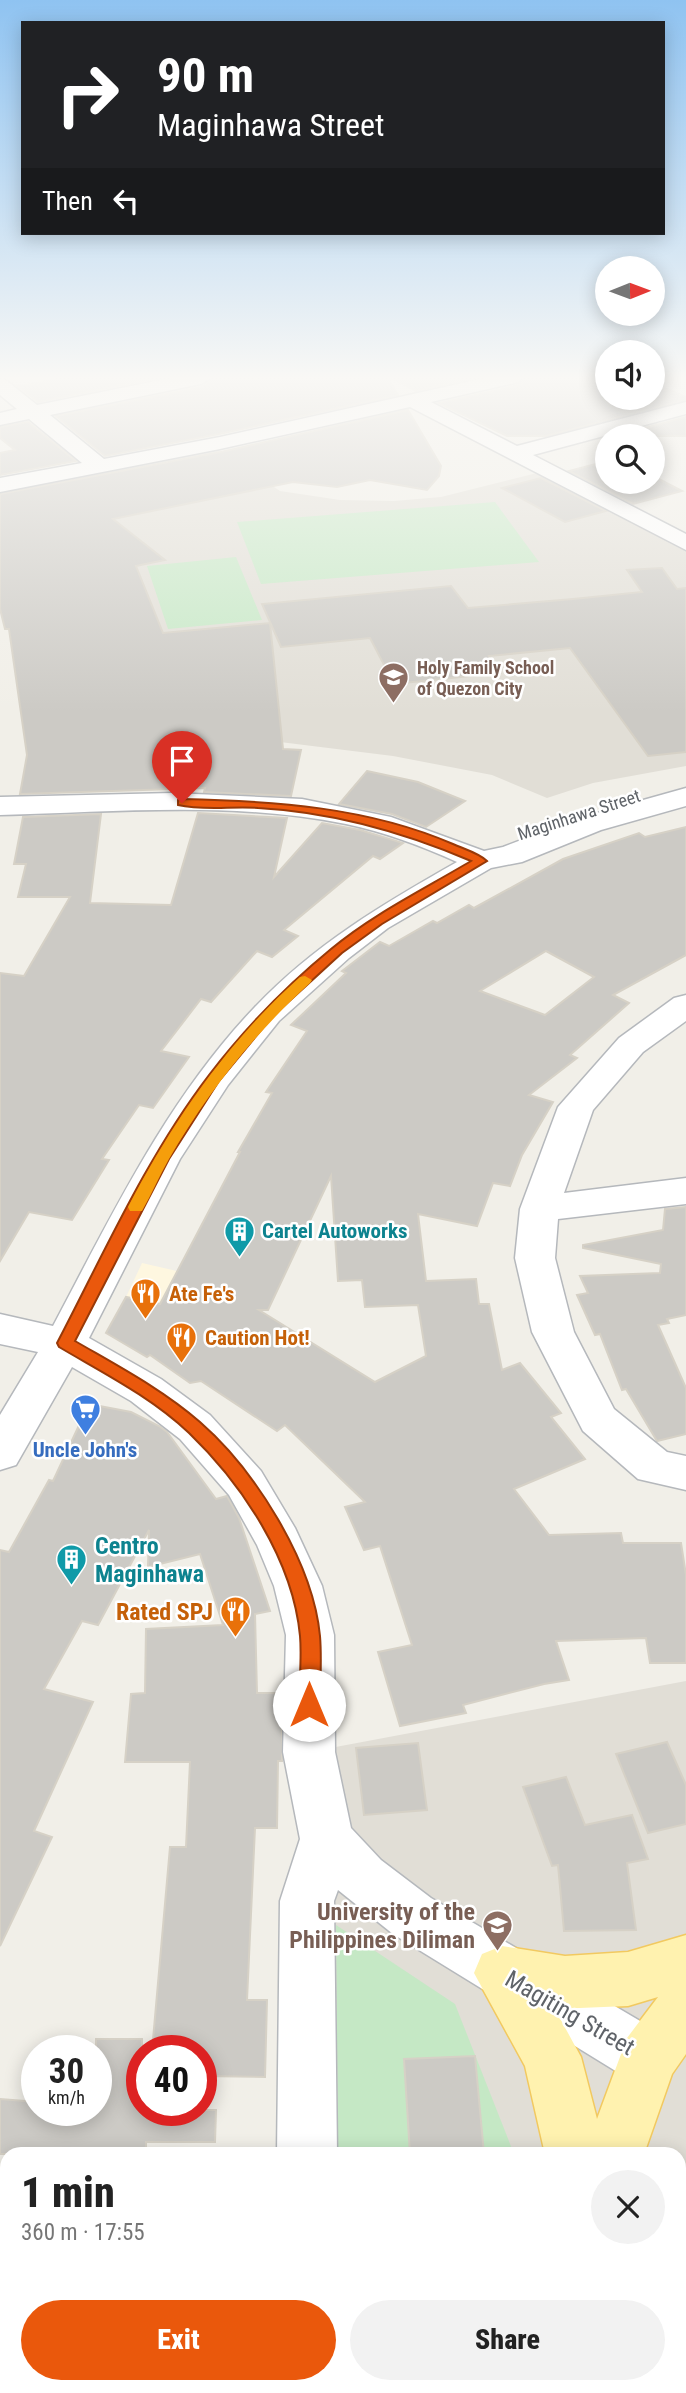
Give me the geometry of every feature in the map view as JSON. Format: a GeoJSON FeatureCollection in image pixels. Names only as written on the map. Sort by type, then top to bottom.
{"type":"FeatureCollection","features":[{"type":"Feature","properties":{"kind":"main road"},"geometry":{"type":"LineString","coordinates":[[502,1973],[565,1983],[628,1979],[686,1962]]}},
{"type":"Feature","properties":{"kind":"main road"},"geometry":{"type":"LineString","coordinates":[[502,1973],[552,2057],[573,2147]]}},
{"type":"Feature","properties":{"kind":"main road"},"geometry":{"type":"LineString","coordinates":[[616,2147],[648,2058],[686,2006]]}},
{"type":"Feature","properties":{"kind":"street"},"geometry":{"type":"LineString","coordinates":[[586,490],[686,543]]}},
{"type":"Feature","properties":{"kind":"street","name":"Maginhawa Street"},"geometry":{"type":"LineString","coordinates":[[481,861],[494,843],[570,813],[686,784]]}},
{"type":"Feature","properties":{"kind":"street","name":"Maginhawa Street"},"geometry":{"type":"LineString","coordinates":[[0,1453],[65,1343],[161,1159],[214,1079],[267,1014],[337,951],[377,921],[481,861],[511,855],[590,824],[686,797]]}},
{"type":"Feature","properties":{"kind":"street"},"geometry":{"type":"LineString","coordinates":[[0,806],[228,803],[291,807],[388,825],[426,837],[481,861]]}},
{"type":"Feature","properties":{"kind":"street"},"geometry":{"type":"LineString","coordinates":[[670,1470],[598,1420],[553,1332],[535,1258],[540,1209],[576,1107],[631,1045],[686,1005]]}},
{"type":"Feature","properties":{"kind":"street"},"geometry":{"type":"LineString","coordinates":[[540,1209],[686,1191]]}},
{"type":"Feature","properties":{"kind":"street"},"geometry":{"type":"LineString","coordinates":[[0,1329],[65,1343],[146,1390],[195,1427],[245,1483],[279,1541],[298,1586],[310,1635],[309,1752],[327,1839],[307,1901],[307,2147]]}},
{"type":"Feature","properties":{"kind":"street","name":"Magiting Street"},"geometry":{"type":"LineString","coordinates":[[327,1839],[362,1878],[402,1909],[502,1973],[648,2058]]}},
{"type":"Feature","properties":{"kind":"shaded area"},"geometry":{"type":"Polygon","coordinates":[[[16,490],[278,490],[340,500],[394,501],[441,497],[470,490],[569,490],[686,551],[686,766],[593,783],[547,798],[492,775],[393,756],[280,742],[69,567],[16,490]]]}},
{"type":"Feature","properties":{"kind":"shaded area"},"geometry":{"type":"Polygon","coordinates":[[[142,1263],[242,1286],[200,1312],[126,1297],[142,1263]]]}},
{"type":"Feature","properties":{"kind":"shaded area","name":"University of the Philippines Diliman"},"geometry":{"type":"Polygon","coordinates":[[[686,1681],[686,2147],[310,2147],[309,1752],[686,1681]]]}},
{"type":"Feature","properties":{"kind":"green space"},"geometry":{"type":"Polygon","coordinates":[[[495,502],[539,562],[261,584],[237,522],[495,502]]]}},
{"type":"Feature","properties":{"kind":"green space"},"geometry":{"type":"Polygon","coordinates":[[[236,557],[262,620],[168,629],[147,566],[236,557]]]}},
{"type":"Feature","properties":{"kind":"green space"},"geometry":{"type":"Polygon","coordinates":[[[336,1925],[455,2004],[511,2147],[338,2147],[336,1925]]]}},
{"type":"Feature","properties":{"kind":"building"},"geometry":{"type":"Polygon","coordinates":[[[23,490],[256,490],[113,519],[165,560],[136,566],[163,633],[270,623],[283,749],[301,750],[291,796],[204,792],[205,788],[20,794],[27,755],[9,629],[5,629],[0,609],[0,494],[23,490]]]}},
{"type":"Feature","properties":{"kind":"building"},"geometry":{"type":"Polygon","coordinates":[[[505,490],[564,490],[606,511],[565,522],[505,490]]]}},
{"type":"Feature","properties":{"kind":"building"},"geometry":{"type":"Polygon","coordinates":[[[665,490],[682,491],[633,504],[614,494],[665,494],[665,490]]]}},
{"type":"Feature","properties":{"kind":"building"},"geometry":{"type":"Polygon","coordinates":[[[662,568],[677,589],[686,588],[686,752],[648,756],[570,648],[489,656],[500,673],[394,684],[370,638],[281,647],[262,604],[451,586],[468,608],[573,599],[642,592],[627,570],[662,568]]]}},
{"type":"Feature","properties":{"kind":"building"},"geometry":{"type":"Polygon","coordinates":[[[367,771],[418,782],[465,801],[426,827],[392,814],[339,804],[367,771]]]}},
{"type":"Feature","properties":{"kind":"building"},"geometry":{"type":"Polygon","coordinates":[[[198,813],[287,818],[274,877],[322,823],[360,830],[403,843],[380,859],[373,856],[284,930],[298,936],[272,957],[257,951],[211,1002],[201,999],[161,1051],[189,1057],[153,1108],[139,1105],[102,1159],[109,1160],[72,1220],[29,1212],[0,1261],[0,973],[24,976],[70,897],[18,897],[26,864],[14,864],[23,817],[101,814],[90,903],[171,905],[198,813]]]}},
{"type":"Feature","properties":{"kind":"building"},"geometry":{"type":"Polygon","coordinates":[[[686,827],[686,955],[613,995],[629,1003],[570,1055],[577,1058],[529,1095],[553,1102],[522,1155],[510,1186],[493,1183],[477,1226],[418,1214],[426,1281],[476,1279],[479,1304],[489,1304],[502,1370],[520,1363],[561,1413],[551,1417],[585,1459],[514,1489],[549,1535],[621,1533],[623,1543],[681,1543],[686,1575],[686,1663],[650,1663],[646,1638],[556,1641],[569,1680],[463,1705],[466,1713],[400,1726],[378,1652],[412,1645],[380,1546],[364,1550],[345,1507],[365,1502],[285,1425],[277,1431],[201,1381],[190,1383],[150,1355],[147,1357],[106,1333],[126,1297],[160,1304],[238,1152],[272,1093],[266,1092],[307,1031],[291,1025],[346,973],[342,971],[380,942],[389,946],[433,921],[437,923],[469,905],[474,908],[563,859],[639,833],[645,837],[686,827]],[[546,951],[480,991],[545,1015],[594,977],[546,951]],[[331,1176],[268,1310],[259,1310],[375,1382],[426,1356],[418,1305],[365,1307],[362,1280],[338,1281],[331,1176]]]}},
{"type":"Feature","properties":{"kind":"building"},"geometry":{"type":"Polygon","coordinates":[[[686,1207],[686,1315],[667,1319],[669,1323],[658,1325],[686,1388],[686,1434],[657,1441],[626,1389],[622,1390],[600,1334],[595,1335],[577,1295],[588,1293],[580,1276],[660,1273],[661,1264],[583,1248],[583,1245],[663,1230],[665,1209],[686,1207]]]}},
{"type":"Feature","properties":{"kind":"building"},"geometry":{"type":"Polygon","coordinates":[[[89,1404],[131,1412],[167,1432],[216,1499],[227,1496],[239,1518],[270,1611],[255,1614],[257,1693],[282,1693],[282,1761],[278,1761],[277,1828],[255,1828],[247,2000],[267,2000],[265,2077],[217,2076],[217,2035],[153,2035],[170,1847],[186,1847],[190,1762],[125,1762],[131,1694],[145,1693],[146,1629],[223,1625],[200,1554],[148,1567],[149,1530],[98,1625],[82,1621],[44,1689],[93,1702],[34,1831],[52,1837],[0,1946],[0,1550],[9,1552],[49,1480],[53,1481],[89,1404]]]}},
{"type":"Feature","properties":{"kind":"building"},"geometry":{"type":"Polygon","coordinates":[[[667,1742],[686,1785],[686,1824],[648,1833],[616,1754],[667,1742]]]}},
{"type":"Feature","properties":{"kind":"building"},"geometry":{"type":"Polygon","coordinates":[[[418,1743],[427,1810],[364,1815],[356,1748],[418,1743]]]}},
{"type":"Feature","properties":{"kind":"building"},"geometry":{"type":"Polygon","coordinates":[[[566,1777],[585,1825],[632,1815],[648,1859],[627,1863],[636,1930],[564,1931],[558,1865],[552,1866],[523,1787],[566,1777]]]}},
{"type":"Feature","properties":{"kind":"building"},"geometry":{"type":"Polygon","coordinates":[[[112,2039],[126,2039],[126,2126],[216,2126],[215,2142],[146,2142],[146,2147],[0,2147],[0,2099],[21,2101],[21,2126],[112,2126],[112,2039]]]}},
{"type":"Feature","properties":{"kind":"building"},"geometry":{"type":"Polygon","coordinates":[[[475,2056],[483,2147],[410,2147],[404,2059],[475,2056]]]}},
{"type":"Feature","properties":{"kind":"slow traffic"},"geometry":{"type":"LineString","coordinates":[[136,1207],[161,1159],[214,1079],[267,1014],[305,980]]}},
{"type":"Feature","properties":{"kind":"place","name":"Holy Family School of Quezon City"},"geometry":{"type":"Point","coordinates":[394,705]}},
{"type":"Feature","properties":{"kind":"place","name":"Cartel Autoworks"},"geometry":{"type":"Point","coordinates":[239,1258]}},
{"type":"Feature","properties":{"kind":"place","name":"Ate Fe's"},"geometry":{"type":"Point","coordinates":[146,1321]}},
{"type":"Feature","properties":{"kind":"place","name":"Caution Hot!"},"geometry":{"type":"Point","coordinates":[182,1365]}},
{"type":"Feature","properties":{"kind":"place","name":"Uncle John's"},"geometry":{"type":"Point","coordinates":[85,1437]}},
{"type":"Feature","properties":{"kind":"place","name":"Centro Maginhawa"},"geometry":{"type":"Point","coordinates":[72,1587]}},
{"type":"Feature","properties":{"kind":"place","name":"Rated SPJ"},"geometry":{"type":"Point","coordinates":[236,1639]}},
{"type":"Feature","properties":{"kind":"place","name":"University of the Philippines Diliman"},"geometry":{"type":"Point","coordinates":[498,1953]}},
{"type":"Feature","properties":{"kind":"route"},"geometry":{"type":"LineString","coordinates":[[182,803],[260,804],[346,816],[426,837],[481,861],[377,921],[337,951],[267,1014],[214,1079],[161,1159],[65,1343],[146,1390],[195,1427],[245,1483],[279,1541],[298,1586],[310,1635],[309,1705]]}}]}
